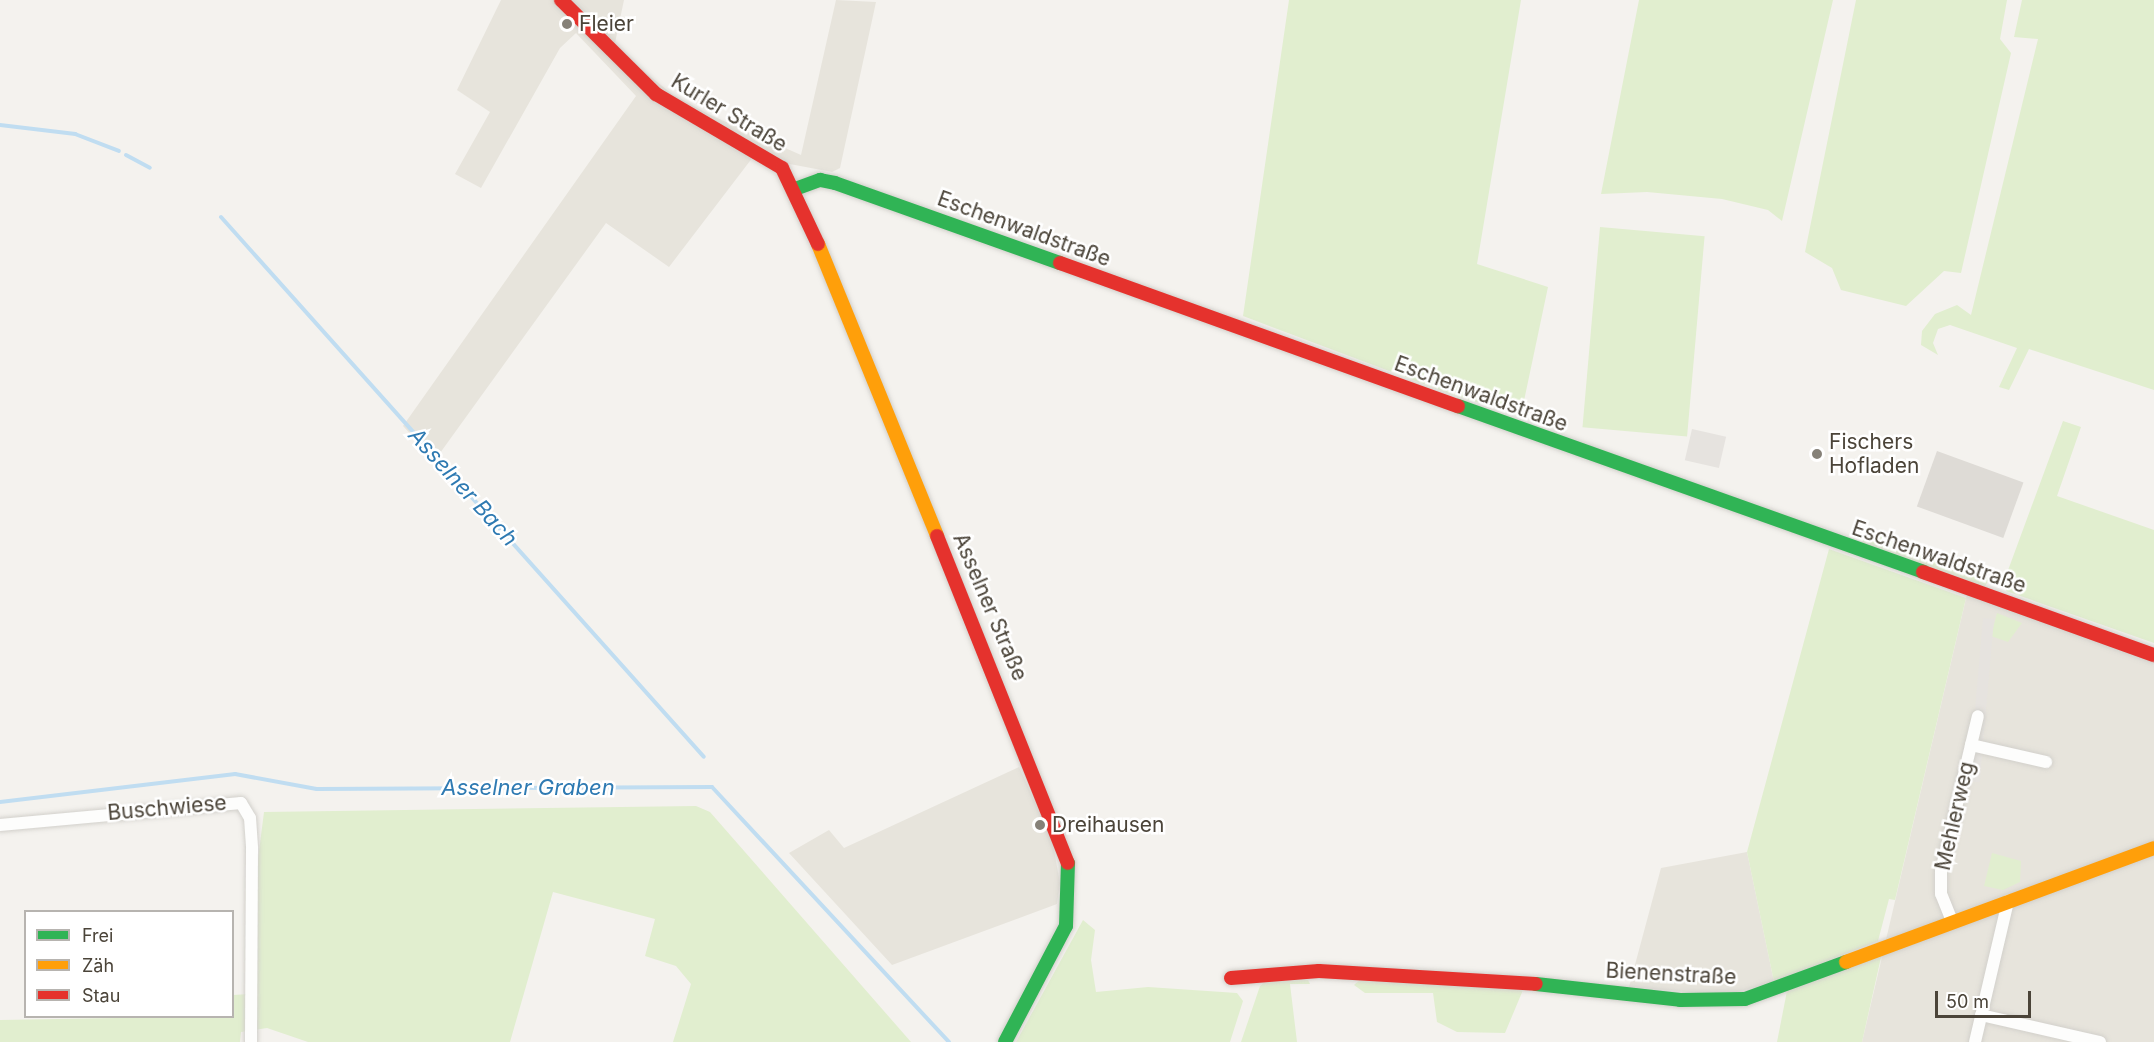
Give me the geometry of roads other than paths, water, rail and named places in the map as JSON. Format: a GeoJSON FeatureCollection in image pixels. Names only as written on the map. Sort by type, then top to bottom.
{"type":"FeatureCollection","features":[{"type":"Feature","properties":{"kind":"street","name":"Kurler Straße"},"geometry":{"type":"LineString","coordinates":[[561,0],[656,94],[766,155],[783,168],[795,189]]}},
{"type":"Feature","properties":{"kind":"street","name":"Eschenwaldstraße"},"geometry":{"type":"LineString","coordinates":[[795,189],[820,180],[2154,655]]}},
{"type":"Feature","properties":{"kind":"street","name":"Asselner Straße"},"geometry":{"type":"LineString","coordinates":[[795,189],[1066,848],[1071,886],[1066,926],[1005,1042]]}},
{"type":"Feature","properties":{"kind":"street","name":"Mehlerweg"},"geometry":{"type":"LineString","coordinates":[[1952,921],[1941,894],[1941,871],[1978,716]]}},
{"type":"Feature","properties":{"kind":"street","name":"Mehlerweg"},"geometry":{"type":"LineString","coordinates":[[1971,745],[2046,762]]}},
{"type":"Feature","properties":{"kind":"street","name":"Buschwiese"},"geometry":{"type":"LineString","coordinates":[[0,825],[241,803],[250,818],[252,848],[253,1040]]}},
{"type":"Feature","properties":{"kind":"street","name":"Bienenstraße"},"geometry":{"type":"LineString","coordinates":[[1231,978],[1319,971],[1479,978],[1680,1000],[1745,999],[2154,848]]}},
{"type":"Feature","properties":{"kind":"street"},"geometry":{"type":"LineString","coordinates":[[1975,1042],[2008,901]]}},
{"type":"Feature","properties":{"kind":"street"},"geometry":{"type":"LineString","coordinates":[[1981,1015],[2100,1042]]}},
{"type":"Feature","properties":{"kind":"waterway","name":"Asselner Bach"},"geometry":{"type":"LineString","coordinates":[[0,125],[75,134],[119,151]]}},
{"type":"Feature","properties":{"kind":"waterway","name":"Asselner Bach"},"geometry":{"type":"LineString","coordinates":[[126,155],[150,168]]}},
{"type":"Feature","properties":{"kind":"waterway","name":"Asselner Bach"},"geometry":{"type":"LineString","coordinates":[[221,217],[704,757]]}},
{"type":"Feature","properties":{"kind":"waterway","name":"Asselner Graben"},"geometry":{"type":"LineString","coordinates":[[0,802],[235,774],[317,789],[712,787],[949,1042]]}},
{"type":"Feature","properties":{"kind":"place","name":"Fleier"},"geometry":{"type":"Point","coordinates":[567,24]}},
{"type":"Feature","properties":{"kind":"place","name":"Fischers Hofladen"},"geometry":{"type":"Point","coordinates":[1817,454]}},
{"type":"Feature","properties":{"kind":"place","name":"Dreihausen"},"geometry":{"type":"Point","coordinates":[1040,825]}}]}
